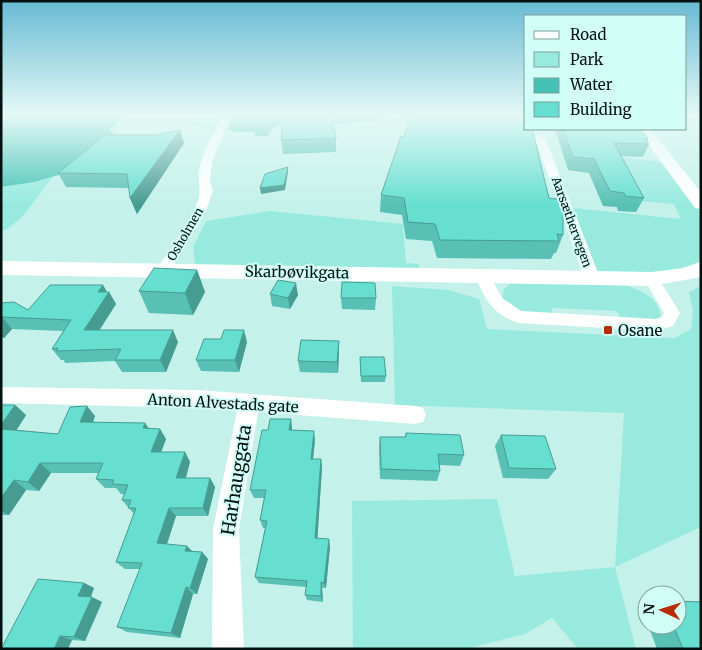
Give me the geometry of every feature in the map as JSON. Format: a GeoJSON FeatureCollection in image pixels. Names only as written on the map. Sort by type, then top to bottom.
{"type":"FeatureCollection","features":[{"type":"Feature","properties":{"kind":"main road"},"geometry":{"type":"LineString","coordinates":[[655,144],[701,204]]}},
{"type":"Feature","properties":{"kind":"main road","name":"Skarbøvikgata"},"geometry":{"type":"LineString","coordinates":[[2,269],[315,271],[484,277],[652,279],[688,274],[701,269]]}},
{"type":"Feature","properties":{"kind":"street","name":"Osholmen"},"geometry":{"type":"LineString","coordinates":[[164,270],[189,231],[205,201],[208,190],[203,181],[206,165],[215,144]]}},
{"type":"Feature","properties":{"kind":"street","name":"Aarsæthervegen"},"geometry":{"type":"LineString","coordinates":[[542,144],[592,278]]}},
{"type":"Feature","properties":{"kind":"street"},"geometry":{"type":"LineString","coordinates":[[484,277],[494,300],[505,312],[519,317],[656,325],[667,322],[672,312],[652,279]]}},
{"type":"Feature","properties":{"kind":"street","name":"Anton Alvestads gate"},"geometry":{"type":"LineString","coordinates":[[1,395],[197,399],[415,415]]}},
{"type":"Feature","properties":{"kind":"street","name":"Harhauggata"},"geometry":{"type":"LineString","coordinates":[[228,649],[226,529],[230,495],[249,402]]}},
{"type":"Feature","properties":{"kind":"green space"},"geometry":{"type":"Polygon","coordinates":[[[618,157],[664,162],[701,212],[701,261],[663,272],[638,274],[598,273],[573,208],[681,219],[674,204],[623,199],[618,157]]]}},
{"type":"Feature","properties":{"kind":"green space"},"geometry":{"type":"Polygon","coordinates":[[[53,177],[22,217],[6,230],[1,230],[1,187],[53,177]]]}},
{"type":"Feature","properties":{"kind":"green space"},"geometry":{"type":"Polygon","coordinates":[[[270,211],[403,224],[406,263],[419,264],[420,271],[195,264],[193,247],[206,221],[270,211]]]}},
{"type":"Feature","properties":{"kind":"green space"},"geometry":{"type":"Polygon","coordinates":[[[512,282],[614,282],[629,286],[650,297],[659,308],[661,316],[652,321],[621,319],[617,311],[551,308],[553,315],[517,311],[502,298],[504,289],[512,282]]]}},
{"type":"Feature","properties":{"kind":"green space"},"geometry":{"type":"Polygon","coordinates":[[[392,286],[448,290],[479,299],[487,329],[675,338],[691,329],[693,311],[689,292],[701,286],[701,527],[615,567],[624,413],[395,405],[392,286]]]}},
{"type":"Feature","properties":{"kind":"green space"},"geometry":{"type":"Polygon","coordinates":[[[497,499],[515,576],[615,567],[636,649],[578,649],[552,618],[525,634],[466,649],[353,649],[352,501],[497,499]]]}},
{"type":"Feature","properties":{"kind":"water"},"geometry":{"type":"Polygon","coordinates":[[[1,144],[105,144],[62,174],[34,182],[1,187],[1,144]]]}},
{"type":"Feature","properties":{"kind":"building"},"geometry":{"type":"Polygon","coordinates":[[[93,144],[169,144],[130,198],[127,174],[58,173],[93,144]]]}},
{"type":"Feature","properties":{"kind":"building"},"geometry":{"type":"Polygon","coordinates":[[[398,144],[536,144],[549,198],[563,200],[563,235],[557,234],[559,241],[440,240],[435,224],[408,222],[404,198],[381,195],[398,144]]]}},
{"type":"Feature","properties":{"kind":"building"},"geometry":{"type":"Polygon","coordinates":[[[568,144],[615,144],[644,198],[625,196],[624,193],[610,191],[594,159],[573,157],[568,144]]]}},
{"type":"Feature","properties":{"kind":"building"},"geometry":{"type":"Polygon","coordinates":[[[288,167],[284,185],[260,188],[265,174],[288,167]]]}},
{"type":"Feature","properties":{"kind":"building"},"geometry":{"type":"Polygon","coordinates":[[[154,268],[197,270],[185,293],[139,291],[154,268]]]}},
{"type":"Feature","properties":{"kind":"building"},"geometry":{"type":"Polygon","coordinates":[[[278,280],[296,283],[288,298],[270,294],[278,280]]]}},
{"type":"Feature","properties":{"kind":"building"},"geometry":{"type":"Polygon","coordinates":[[[342,282],[375,283],[376,298],[341,298],[342,282]]]}},
{"type":"Feature","properties":{"kind":"building"},"geometry":{"type":"Polygon","coordinates":[[[50,285],[103,285],[98,292],[109,292],[84,330],[173,330],[160,360],[115,360],[121,349],[56,351],[58,348],[52,349],[71,320],[1,318],[1,303],[14,302],[28,310],[50,285]]]}},
{"type":"Feature","properties":{"kind":"building"},"geometry":{"type":"Polygon","coordinates":[[[224,330],[244,330],[235,360],[196,360],[204,339],[221,339],[224,330]]]}},
{"type":"Feature","properties":{"kind":"building"},"geometry":{"type":"Polygon","coordinates":[[[301,340],[339,341],[337,362],[298,361],[301,340]]]}},
{"type":"Feature","properties":{"kind":"building"},"geometry":{"type":"Polygon","coordinates":[[[360,357],[384,357],[386,376],[361,376],[360,357]]]}},
{"type":"Feature","properties":{"kind":"building"},"geometry":{"type":"Polygon","coordinates":[[[1,405],[15,405],[1,425],[1,405]]]}},
{"type":"Feature","properties":{"kind":"building"},"geometry":{"type":"Polygon","coordinates":[[[87,406],[80,422],[145,423],[143,428],[160,429],[151,452],[185,452],[176,478],[210,478],[203,508],[169,508],[157,543],[187,546],[185,551],[202,552],[190,588],[186,587],[171,633],[117,627],[142,563],[116,562],[136,508],[128,508],[131,500],[122,500],[128,485],[112,484],[114,480],[96,479],[103,463],[40,463],[28,482],[14,480],[1,498],[1,429],[58,434],[70,407],[87,406]]]}},
{"type":"Feature","properties":{"kind":"building"},"geometry":{"type":"Polygon","coordinates":[[[270,419],[291,419],[289,430],[314,431],[311,459],[321,459],[315,538],[329,539],[324,583],[321,582],[321,596],[305,595],[307,581],[255,577],[267,521],[260,520],[266,490],[250,490],[262,430],[268,430],[270,419]]]}},
{"type":"Feature","properties":{"kind":"building"},"geometry":{"type":"Polygon","coordinates":[[[406,433],[460,435],[464,455],[438,454],[440,471],[381,469],[380,437],[406,437],[406,433]]]}},
{"type":"Feature","properties":{"kind":"building"},"geometry":{"type":"Polygon","coordinates":[[[501,435],[545,436],[556,469],[509,468],[501,435]]]}},
{"type":"Feature","properties":{"kind":"building"},"geometry":{"type":"Polygon","coordinates":[[[38,579],[84,583],[78,596],[92,597],[74,637],[60,636],[54,649],[1,649],[38,579]]]}},
{"type":"Feature","properties":{"kind":"building"},"geometry":{"type":"Polygon","coordinates":[[[687,601],[701,602],[701,649],[683,649],[677,635],[687,635],[687,601]]]}},
{"type":"Feature","properties":{"kind":"place","name":"Osane"},"geometry":{"type":"Point","coordinates":[608,330]}}]}
